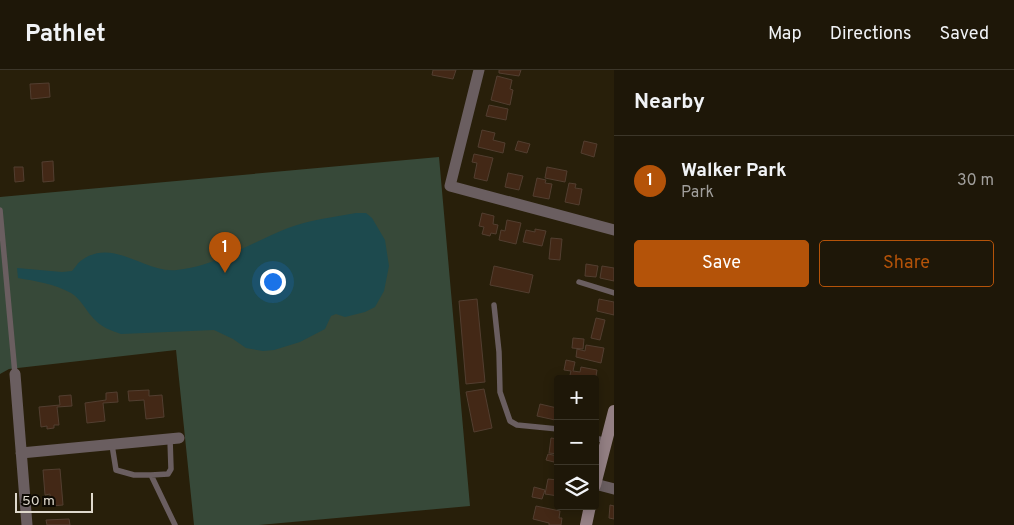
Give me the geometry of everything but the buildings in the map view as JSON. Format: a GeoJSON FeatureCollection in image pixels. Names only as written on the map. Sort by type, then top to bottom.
{"type":"FeatureCollection","features":[{"type":"Feature","properties":{"kind":"street"},"geometry":{"type":"LineString","coordinates":[[479,70],[450,186],[614,230]]}},
{"type":"Feature","properties":{"kind":"street"},"geometry":{"type":"LineString","coordinates":[[14,374],[27,525]]}},
{"type":"Feature","properties":{"kind":"street"},"geometry":{"type":"LineString","coordinates":[[598,465],[601,440],[614,411]]}},
{"type":"Feature","properties":{"kind":"street"},"geometry":{"type":"LineString","coordinates":[[21,453],[175,439]]}},
{"type":"Feature","properties":{"kind":"street"},"geometry":{"type":"LineString","coordinates":[[599,486],[614,489]]}},
{"type":"Feature","properties":{"kind":"street"},"geometry":{"type":"LineString","coordinates":[[586,525],[589,510]]}},
{"type":"Feature","properties":{"kind":"lane"},"geometry":{"type":"LineString","coordinates":[[0,210],[14,374]]}},
{"type":"Feature","properties":{"kind":"lane"},"geometry":{"type":"LineString","coordinates":[[580,282],[614,293]]}},
{"type":"Feature","properties":{"kind":"lane"},"geometry":{"type":"LineString","coordinates":[[494,305],[499,352],[500,392],[510,421],[517,425],[554,429]]}},
{"type":"Feature","properties":{"kind":"lane"},"geometry":{"type":"LineString","coordinates":[[112,445],[116,470],[134,475],[168,474],[171,469],[175,439]]}},
{"type":"Feature","properties":{"kind":"lane"},"geometry":{"type":"LineString","coordinates":[[151,475],[175,525]]}},
{"type":"Feature","properties":{"kind":"green space"},"geometry":{"type":"Polygon","coordinates":[[[439,157],[470,506],[259,525],[194,525],[176,350],[9,369],[0,374],[0,197],[439,157]]]}},
{"type":"Feature","properties":{"kind":"water"},"geometry":{"type":"Polygon","coordinates":[[[356,213],[366,213],[372,218],[385,240],[389,266],[384,291],[375,307],[365,312],[345,317],[336,314],[331,316],[325,329],[300,342],[274,350],[263,351],[246,348],[214,330],[121,334],[97,322],[78,298],[71,293],[52,285],[18,278],[17,268],[62,272],[72,271],[82,260],[94,254],[106,252],[118,254],[165,270],[191,268],[220,259],[296,225],[356,213]]]}},
{"type":"Feature","properties":{"kind":"place","name":"Walker Park"},"geometry":{"type":"Point","coordinates":[225,273]}}]}
